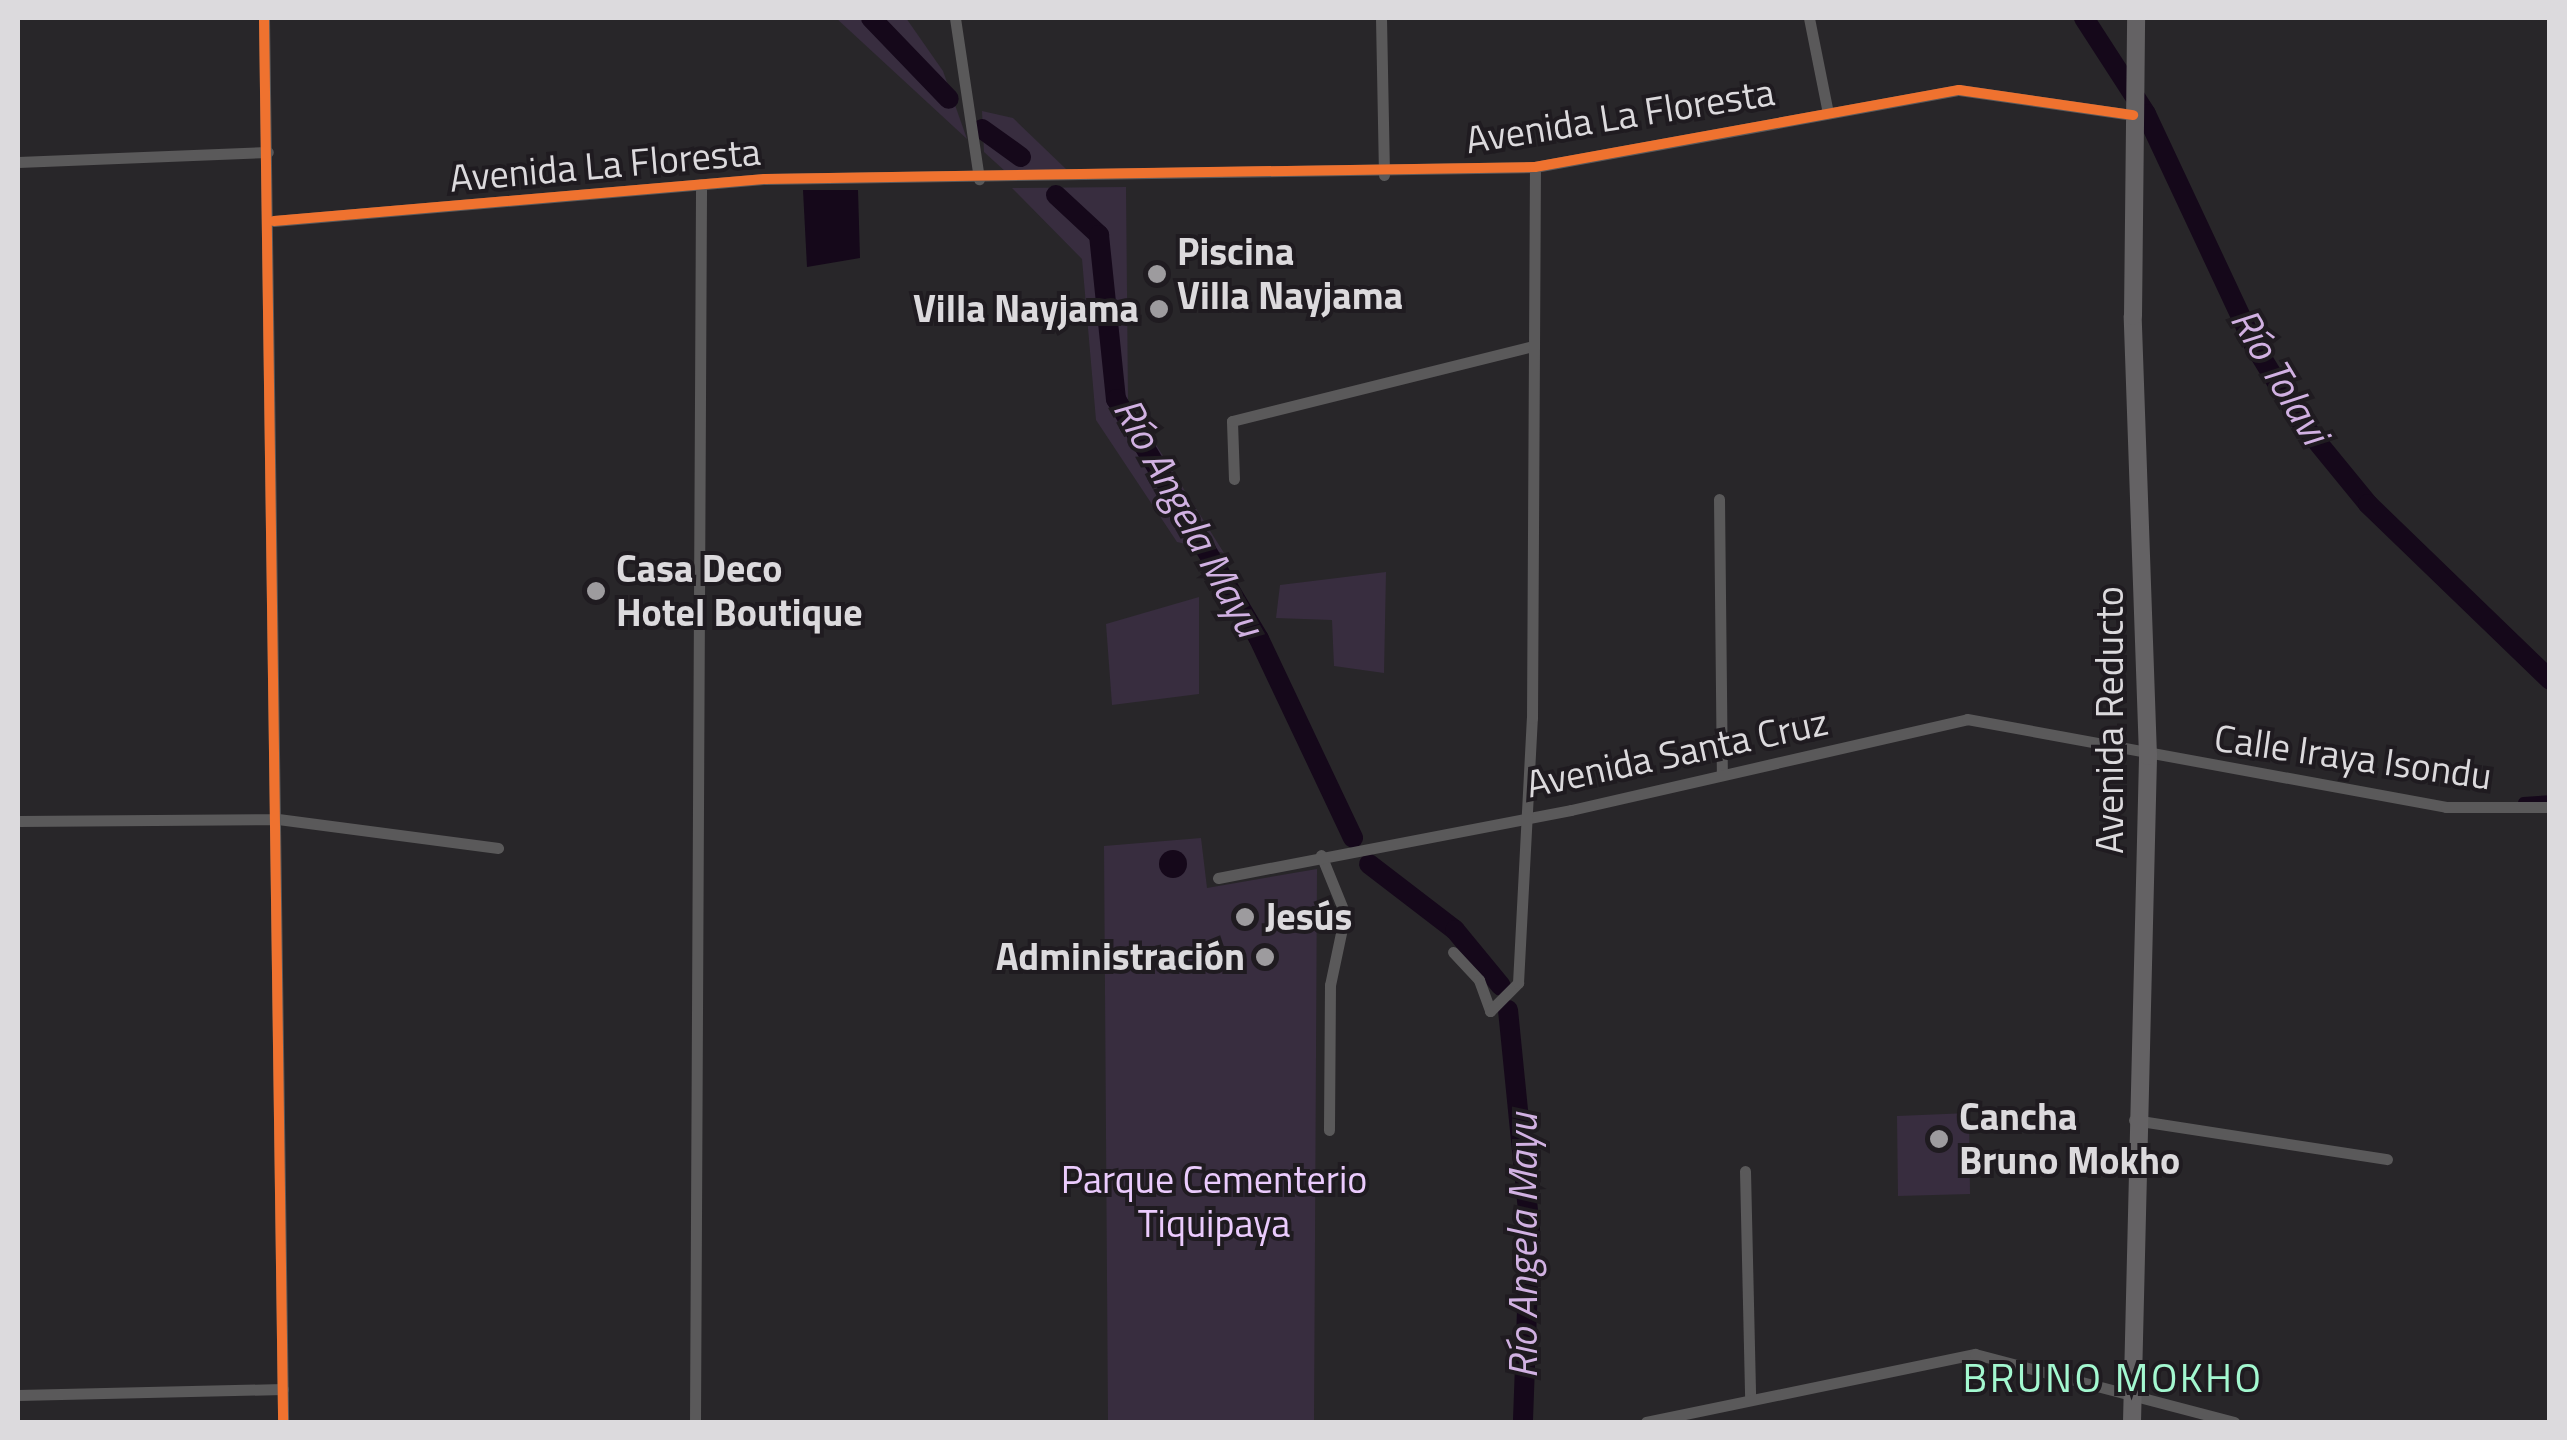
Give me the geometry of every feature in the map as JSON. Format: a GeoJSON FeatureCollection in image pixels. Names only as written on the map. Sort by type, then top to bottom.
{"type":"FeatureCollection","features":[{"type":"Feature","properties":{"kind":"main road","name":"Avenida Reducto"},"geometry":{"type":"LineString","coordinates":[[2132,1422],[2134,1120],[2148,756],[2134,111],[2136,18]]}},
{"type":"Feature","properties":{"kind":"street"},"geometry":{"type":"LineString","coordinates":[[264,18],[274,221],[284,1422]]}},
{"type":"Feature","properties":{"kind":"street"},"geometry":{"type":"LineString","coordinates":[[955,18],[979,179]]}},
{"type":"Feature","properties":{"kind":"street"},"geometry":{"type":"LineString","coordinates":[[1381,18],[1384,175]]}},
{"type":"Feature","properties":{"kind":"street"},"geometry":{"type":"LineString","coordinates":[[1809,18],[1828,113]]}},
{"type":"Feature","properties":{"kind":"street","name":"Avenida La Floresta"},"geometry":{"type":"LineString","coordinates":[[274,221],[701,184],[1384,175],[1536,167],[1959,90],[2134,111]]}},
{"type":"Feature","properties":{"kind":"street"},"geometry":{"type":"LineString","coordinates":[[18,162],[268,152]]}},
{"type":"Feature","properties":{"kind":"street"},"geometry":{"type":"LineString","coordinates":[[1452,952],[1479,980],[1490,1011],[1518,983],[1527,817],[1536,167]]}},
{"type":"Feature","properties":{"kind":"street"},"geometry":{"type":"LineString","coordinates":[[696,1422],[701,184]]}},
{"type":"Feature","properties":{"kind":"street"},"geometry":{"type":"LineString","coordinates":[[1234,479],[1232,420],[1534,346]]}},
{"type":"Feature","properties":{"kind":"street"},"geometry":{"type":"LineString","coordinates":[[1719,499],[1722,775]]}},
{"type":"Feature","properties":{"kind":"street","name":"Avenida Santa Cruz"},"geometry":{"type":"LineString","coordinates":[[1218,878],[1527,817],[1967,719],[2148,756]]}},
{"type":"Feature","properties":{"kind":"street","name":"Calle Iraya Isondu"},"geometry":{"type":"LineString","coordinates":[[2148,756],[2446,807],[2550,808]]}},
{"type":"Feature","properties":{"kind":"street"},"geometry":{"type":"LineString","coordinates":[[18,820],[278,818],[498,848]]}},
{"type":"Feature","properties":{"kind":"street"},"geometry":{"type":"LineString","coordinates":[[1321,855],[1345,914],[1330,985],[1328,1130]]}},
{"type":"Feature","properties":{"kind":"street"},"geometry":{"type":"LineString","coordinates":[[2134,1120],[2387,1159]]}},
{"type":"Feature","properties":{"kind":"street"},"geometry":{"type":"LineString","coordinates":[[1745,1171],[1750,1397]]}},
{"type":"Feature","properties":{"kind":"street"},"geometry":{"type":"LineString","coordinates":[[1646,1422],[1750,1397],[1974,1354],[2234,1422]]}},
{"type":"Feature","properties":{"kind":"street"},"geometry":{"type":"LineString","coordinates":[[18,1395],[284,1389]]}},
{"type":"Feature","properties":{"kind":"green space"},"geometry":{"type":"Polygon","coordinates":[[[836,18],[906,18],[943,71],[967,139],[836,18]]]}},
{"type":"Feature","properties":{"kind":"green space"},"geometry":{"type":"Polygon","coordinates":[[[982,111],[1013,118],[1066,169],[1006,172],[984,152],[982,111]]]}},
{"type":"Feature","properties":{"kind":"green space"},"geometry":{"type":"Polygon","coordinates":[[[1126,187],[1128,400],[1224,553],[1177,542],[1096,420],[1082,259],[1012,188],[1126,187]]]}},
{"type":"Feature","properties":{"kind":"green space"},"geometry":{"type":"Polygon","coordinates":[[[1386,572],[1384,673],[1334,666],[1332,620],[1276,618],[1280,585],[1386,572]]]}},
{"type":"Feature","properties":{"kind":"green space"},"geometry":{"type":"Polygon","coordinates":[[[1199,597],[1199,694],[1112,705],[1106,624],[1199,597]]]}},
{"type":"Feature","properties":{"kind":"green space","name":"Parque Cementerio Tiquipaya"},"geometry":{"type":"Polygon","coordinates":[[[1201,838],[1207,888],[1317,869],[1314,1422],[1108,1422],[1104,846],[1201,838]]]}},
{"type":"Feature","properties":{"kind":"green space"},"geometry":{"type":"Polygon","coordinates":[[[1969,1113],[1970,1194],[1898,1196],[1897,1116],[1969,1113]]]}},
{"type":"Feature","properties":{"kind":"shaded area"},"geometry":{"type":"Polygon","coordinates":[[[803,190],[858,190],[860,258],[807,267],[803,190]]]}},
{"type":"Feature","properties":{"kind":"shaded area"},"geometry":{"type":"Polygon","coordinates":[[[1173,850],[1183,854],[1187,864],[1183,874],[1173,878],[1163,874],[1159,864],[1163,854],[1173,850]]]}},
{"type":"Feature","properties":{"kind":"waterway","name":"Río Angela Mayu"},"geometry":{"type":"LineString","coordinates":[[871,18],[949,99]]}},
{"type":"Feature","properties":{"kind":"waterway","name":"Río Tolavi"},"geometry":{"type":"LineString","coordinates":[[2084,18],[2146,114],[2254,345],[2301,422],[2368,504],[2550,680]]}},
{"type":"Feature","properties":{"kind":"waterway","name":"Río Angela Mayu"},"geometry":{"type":"LineString","coordinates":[[982,129],[1021,157]]}},
{"type":"Feature","properties":{"kind":"waterway","name":"Río Angela Mayu"},"geometry":{"type":"LineString","coordinates":[[1056,195],[1099,235],[1116,399],[1259,639],[1353,838]]}},
{"type":"Feature","properties":{"kind":"waterway"},"geometry":{"type":"LineString","coordinates":[[2523,802],[2550,800]]}},
{"type":"Feature","properties":{"kind":"waterway","name":"Río Angela Mayu"},"geometry":{"type":"LineString","coordinates":[[1369,864],[1455,930],[1501,986]]}},
{"type":"Feature","properties":{"kind":"waterway","name":"Río Angela Mayu"},"geometry":{"type":"LineString","coordinates":[[1508,1010],[1530,1229],[1523,1422]]}},
{"type":"Feature","properties":{"kind":"cycle path"},"geometry":{"type":"LineString","coordinates":[[264,18],[283,1422]]}},
{"type":"Feature","properties":{"kind":"cycle path"},"geometry":{"type":"LineString","coordinates":[[274,221],[765,179],[1535,167],[1959,90],[2133,115]]}},
{"type":"Feature","properties":{"kind":"place","name":"Piscina Villa Nayjama"},"geometry":{"type":"Point","coordinates":[1157,274]}},
{"type":"Feature","properties":{"kind":"place","name":"Villa Nayjama"},"geometry":{"type":"Point","coordinates":[1159,309]}},
{"type":"Feature","properties":{"kind":"place","name":"Casa Deco Hotel Boutique"},"geometry":{"type":"Point","coordinates":[596,591]}},
{"type":"Feature","properties":{"kind":"place","name":"Jesús"},"geometry":{"type":"Point","coordinates":[1245,917]}},
{"type":"Feature","properties":{"kind":"place","name":"Administración"},"geometry":{"type":"Point","coordinates":[1265,957]}},
{"type":"Feature","properties":{"kind":"place","name":"Cancha Bruno Mokho"},"geometry":{"type":"Point","coordinates":[1939,1139]}},
{"type":"Feature","properties":{"kind":"district","name":"BRUNO MOKHO"},"geometry":{"type":"Point","coordinates":[2113,1378]}}]}
